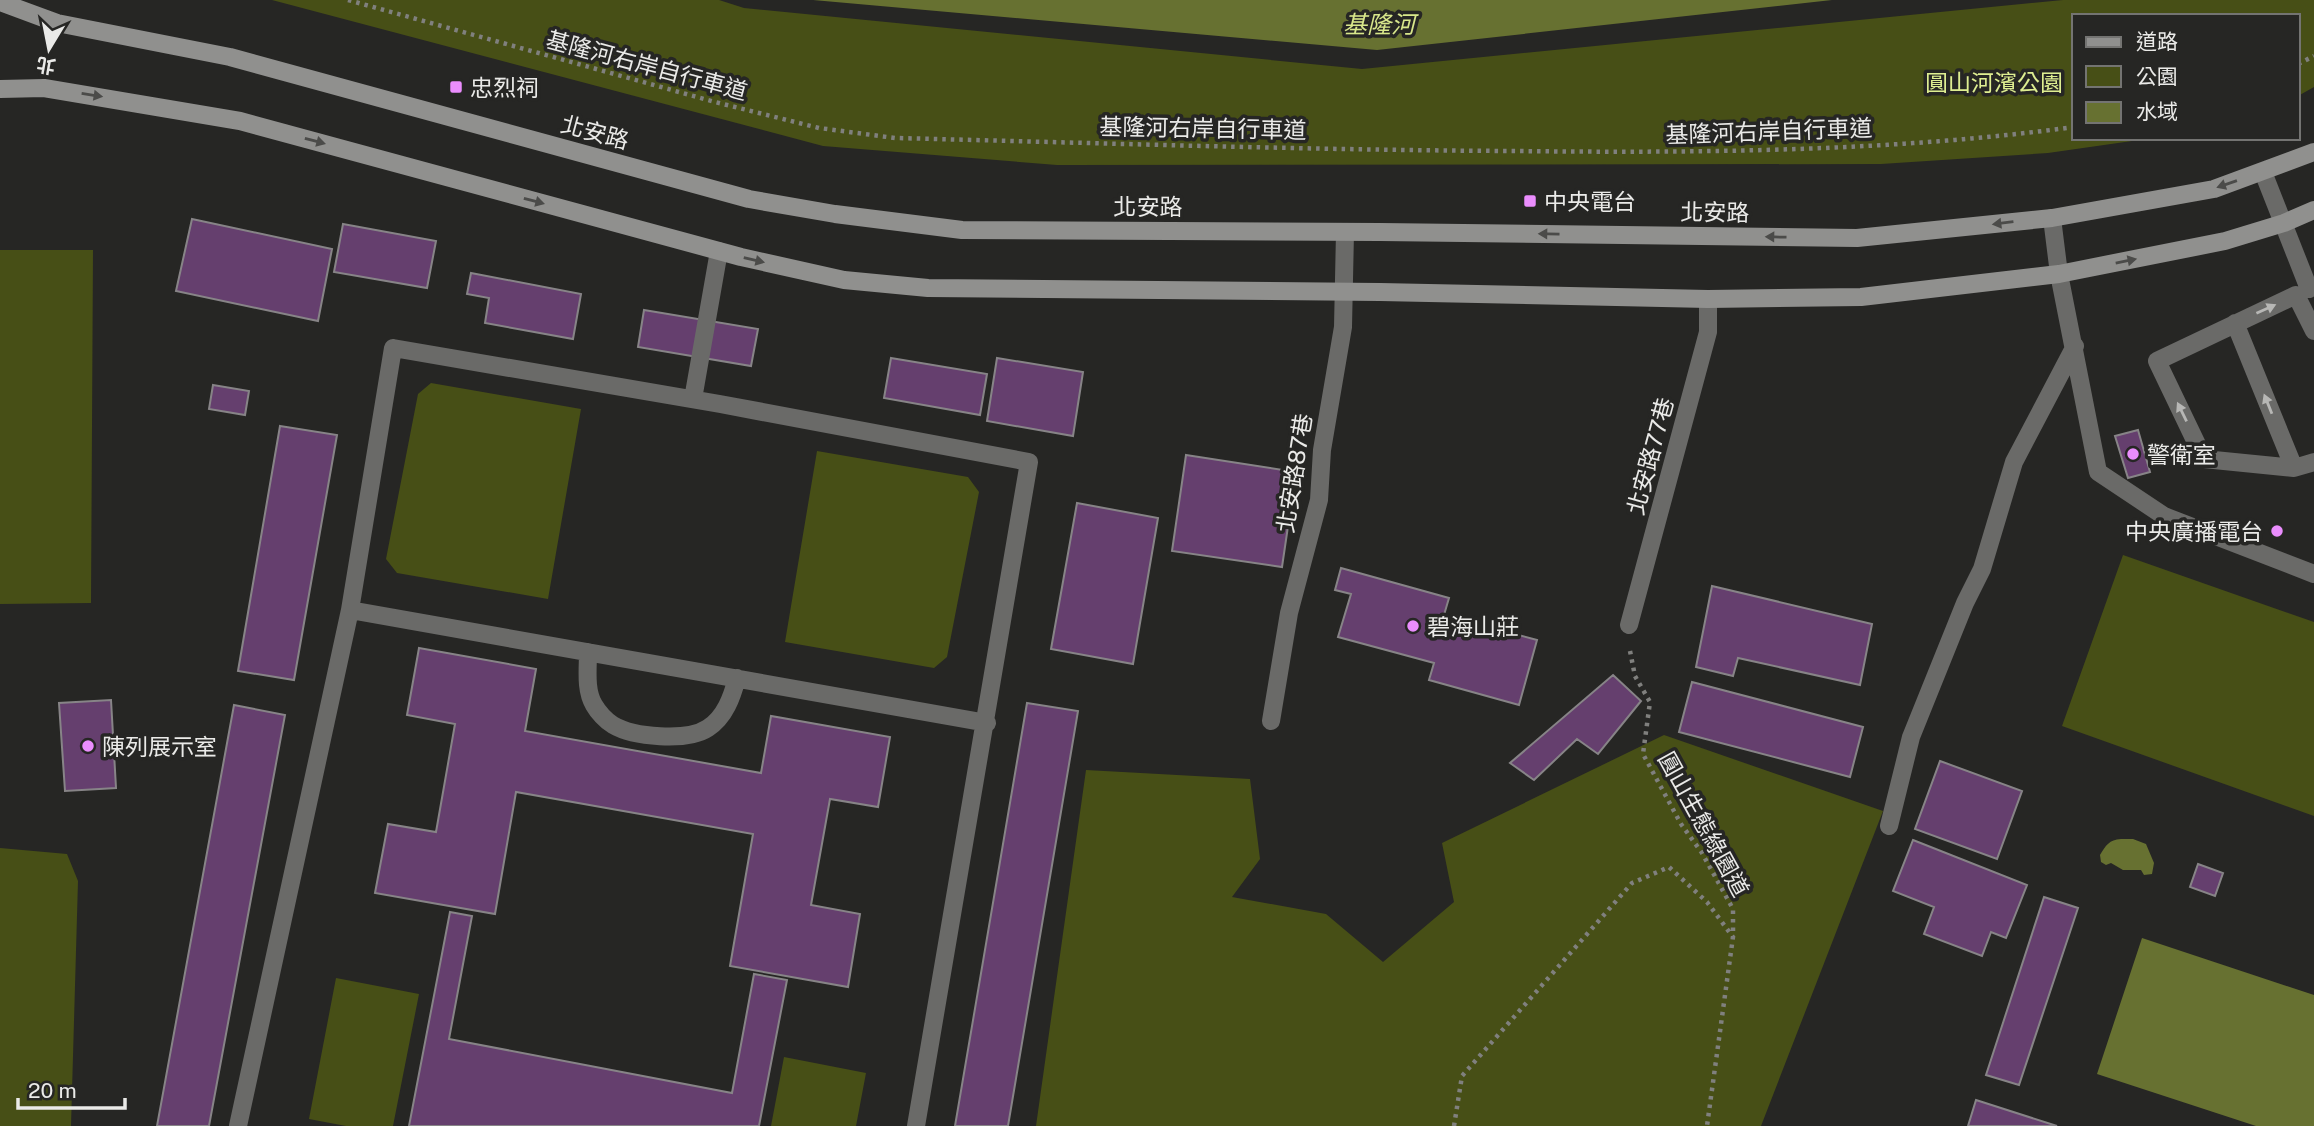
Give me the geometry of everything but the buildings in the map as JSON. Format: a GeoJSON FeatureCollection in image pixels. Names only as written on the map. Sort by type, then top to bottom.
{"type":"FeatureCollection","features":[{"type":"Feature","properties":{"kind":"main road","name":"北安路"},"geometry":{"type":"LineString","coordinates":[[0,2],[57,23],[230,57],[749,199],[835,214],[962,230],[1857,238],[2052,218],[2214,189],[2314,152]]}},
{"type":"Feature","properties":{"kind":"main road"},"geometry":{"type":"LineString","coordinates":[[0,89],[44,88],[240,121],[719,251],[844,280],[928,288],[1708,299],[1861,298],[2059,274],[2225,241],[2314,211]]}},
{"type":"Feature","properties":{"kind":"lane"},"geometry":{"type":"LineString","coordinates":[[2263,172],[2309,289],[2314,286]]}},
{"type":"Feature","properties":{"kind":"lane"},"geometry":{"type":"LineString","coordinates":[[2052,218],[2059,274],[2098,472],[2164,516],[2314,574]]}},
{"type":"Feature","properties":{"kind":"lane","name":"北安路87巷"},"geometry":{"type":"LineString","coordinates":[[1271,721],[1289,613],[1319,500],[1322,450],[1343,327],[1345,232]]}},
{"type":"Feature","properties":{"kind":"lane"},"geometry":{"type":"LineString","coordinates":[[693,399],[719,251]]}},
{"type":"Feature","properties":{"kind":"lane"},"geometry":{"type":"LineString","coordinates":[[2314,331],[2296,295],[2157,361],[2204,459],[2294,468],[2314,462]]}},
{"type":"Feature","properties":{"kind":"lane","name":"北安路77巷"},"geometry":{"type":"LineString","coordinates":[[1629,625],[1708,332],[1708,299]]}},
{"type":"Feature","properties":{"kind":"lane"},"geometry":{"type":"LineString","coordinates":[[2235,323],[2294,468]]}},
{"type":"Feature","properties":{"kind":"lane"},"geometry":{"type":"LineString","coordinates":[[1889,826],[1911,737],[1965,603],[1982,569],[2014,462],[2075,346]]}},
{"type":"Feature","properties":{"kind":"lane"},"geometry":{"type":"LineString","coordinates":[[238,1126],[350,610],[393,348],[693,399],[1029,462],[916,1126]]}},
{"type":"Feature","properties":{"kind":"lane"},"geometry":{"type":"LineString","coordinates":[[350,610],[986,723]]}},
{"type":"Feature","properties":{"kind":"lane"},"geometry":{"type":"LineString","coordinates":[[588,652],[588,687],[598,711],[610,724],[646,734],[694,735],[706,730],[724,711],[737,678]]}},
{"type":"Feature","properties":{"kind":"path","name":"基隆河右岸自行車道"},"geometry":{"type":"LineString","coordinates":[[348,0],[508,46],[818,128],[895,138],[1326,149],[1663,153],[1818,148],[2009,136],[2072,127]]}},
{"type":"Feature","properties":{"kind":"path","name":"圓山生態綠園道"},"geometry":{"type":"LineString","coordinates":[[1629,625],[1630,652],[1635,676],[1650,702],[1643,754],[1681,824],[1702,853],[1733,909],[1733,937],[1707,1126]]}},
{"type":"Feature","properties":{"kind":"path"},"geometry":{"type":"LineString","coordinates":[[1454,1126],[1462,1076],[1632,883],[1669,867],[1707,902],[1733,937]]}},
{"type":"Feature","properties":{"kind":"green space","name":"圓山河濱公園"},"geometry":{"type":"Polygon","coordinates":[[[272,0],[719,0],[744,8],[1362,69],[2063,0],[2314,0],[2314,87],[2300,95],[2300,14],[2072,14],[2072,140],[2139,140],[2048,153],[1881,164],[1057,165],[823,146],[272,0]]]}},
{"type":"Feature","properties":{"kind":"green space"},"geometry":{"type":"Polygon","coordinates":[[[0,250],[93,250],[91,603],[0,604],[0,250]]]}},
{"type":"Feature","properties":{"kind":"green space"},"geometry":{"type":"Polygon","coordinates":[[[431,383],[581,409],[548,599],[397,573],[386,559],[418,394],[431,383]]]}},
{"type":"Feature","properties":{"kind":"green space"},"geometry":{"type":"Polygon","coordinates":[[[817,451],[968,477],[979,492],[947,657],[934,668],[785,642],[817,451]]]}},
{"type":"Feature","properties":{"kind":"green space"},"geometry":{"type":"Polygon","coordinates":[[[2123,555],[2314,622],[2314,816],[2062,726],[2123,555]]]}},
{"type":"Feature","properties":{"kind":"green space"},"geometry":{"type":"Polygon","coordinates":[[[1664,735],[1883,811],[1761,1126],[1036,1126],[1086,770],[1250,779],[1260,859],[1232,897],[1326,914],[1383,962],[1454,902],[1442,843],[1664,735]]]}},
{"type":"Feature","properties":{"kind":"green space"},"geometry":{"type":"Polygon","coordinates":[[[0,848],[67,854],[78,881],[71,1126],[0,1126],[0,848]]]}},
{"type":"Feature","properties":{"kind":"green space"},"geometry":{"type":"Polygon","coordinates":[[[336,978],[419,994],[393,1126],[346,1126],[309,1119],[336,978]]]}},
{"type":"Feature","properties":{"kind":"green space"},"geometry":{"type":"Polygon","coordinates":[[[784,1057],[866,1073],[856,1126],[771,1126],[784,1057]]]}},
{"type":"Feature","properties":{"kind":"water","name":"基隆河"},"geometry":{"type":"Polygon","coordinates":[[[813,0],[1832,0],[1377,50],[813,0]]]}},
{"type":"Feature","properties":{"kind":"water"},"geometry":{"type":"Polygon","coordinates":[[[2121,839],[2133,839],[2146,844],[2154,863],[2152,874],[2144,875],[2141,870],[2123,870],[2111,863],[2106,865],[2101,862],[2100,855],[2106,846],[2121,839]]]}},
{"type":"Feature","properties":{"kind":"water"},"geometry":{"type":"Polygon","coordinates":[[[2142,938],[2314,995],[2314,1126],[2256,1126],[2097,1074],[2142,938]]]}},
{"type":"Feature","properties":{"kind":"place","name":"忠烈祠"},"geometry":{"type":"Point","coordinates":[456,87]}},
{"type":"Feature","properties":{"kind":"place","name":"中央電台"},"geometry":{"type":"Point","coordinates":[1530,201]}},
{"type":"Feature","properties":{"kind":"place","name":"警衛室"},"geometry":{"type":"Point","coordinates":[2133,454]}},
{"type":"Feature","properties":{"kind":"place","name":"中央廣播電台"},"geometry":{"type":"Point","coordinates":[2277,531]}},
{"type":"Feature","properties":{"kind":"place","name":"碧海山莊"},"geometry":{"type":"Point","coordinates":[1413,626]}},
{"type":"Feature","properties":{"kind":"place","name":"陳列展示室"},"geometry":{"type":"Point","coordinates":[88,746]}}]}
